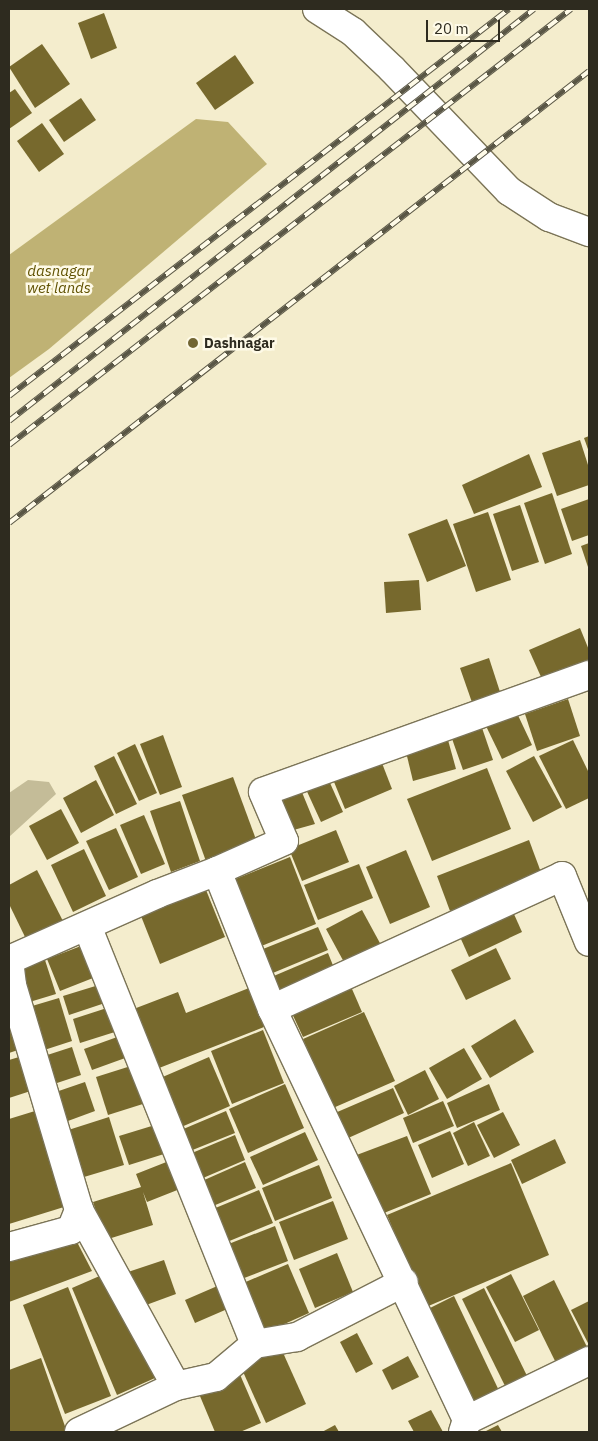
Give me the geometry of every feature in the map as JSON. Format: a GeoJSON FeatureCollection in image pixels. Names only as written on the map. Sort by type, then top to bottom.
{"type":"FeatureCollection","features":[{"type":"Feature","properties":{"kind":"street"},"geometry":{"type":"LineString","coordinates":[[317,9],[352,32],[392,69],[509,191],[549,217],[589,232]]}},
{"type":"Feature","properties":{"kind":"street"},"geometry":{"type":"LineString","coordinates":[[176,1386],[79,1210],[15,995],[9,960],[284,841],[263,792],[589,675]]}},
{"type":"Feature","properties":{"kind":"street"},"geometry":{"type":"LineString","coordinates":[[217,871],[272,1009],[404,1282],[465,1426],[589,1361]]}},
{"type":"Feature","properties":{"kind":"street"},"geometry":{"type":"LineString","coordinates":[[272,1009],[562,876],[589,942]]}},
{"type":"Feature","properties":{"kind":"street"},"geometry":{"type":"LineString","coordinates":[[87,926],[255,1344]]}},
{"type":"Feature","properties":{"kind":"street"},"geometry":{"type":"LineString","coordinates":[[9,1247],[71,1230],[79,1210]]}},
{"type":"Feature","properties":{"kind":"street"},"geometry":{"type":"LineString","coordinates":[[79,1432],[176,1386],[216,1377],[255,1344],[297,1337],[404,1282]]}},
{"type":"Feature","properties":{"kind":"shaded area"},"geometry":{"type":"Polygon","coordinates":[[[28,780],[49,782],[56,794],[9,837],[9,793],[28,780]]]}},
{"type":"Feature","properties":{"kind":"water","name":"dasnagar wet lands"},"geometry":{"type":"Polygon","coordinates":[[[196,119],[228,122],[267,164],[49,349],[9,378],[9,255],[196,119]]]}},
{"type":"Feature","properties":{"kind":"building"},"geometry":{"type":"Polygon","coordinates":[[[104,13],[117,48],[91,59],[78,23],[104,13]]]}},
{"type":"Feature","properties":{"kind":"building"},"geometry":{"type":"Polygon","coordinates":[[[42,44],[70,84],[35,108],[9,67],[42,44]]]}},
{"type":"Feature","properties":{"kind":"building"},"geometry":{"type":"Polygon","coordinates":[[[235,55],[254,83],[215,110],[196,83],[235,55]]]}},
{"type":"Feature","properties":{"kind":"building"},"geometry":{"type":"Polygon","coordinates":[[[15,89],[32,113],[9,129],[9,93],[15,89]]]}},
{"type":"Feature","properties":{"kind":"building"},"geometry":{"type":"Polygon","coordinates":[[[81,98],[96,120],[64,142],[49,120],[81,98]]]}},
{"type":"Feature","properties":{"kind":"building"},"geometry":{"type":"Polygon","coordinates":[[[42,123],[64,154],[39,172],[17,141],[42,123]]]}},
{"type":"Feature","properties":{"kind":"building"},"geometry":{"type":"Polygon","coordinates":[[[589,436],[589,452],[584,438],[589,436]]]}},
{"type":"Feature","properties":{"kind":"building"},"geometry":{"type":"Polygon","coordinates":[[[580,440],[589,468],[589,485],[557,496],[542,453],[580,440]]]}},
{"type":"Feature","properties":{"kind":"building"},"geometry":{"type":"Polygon","coordinates":[[[529,454],[542,487],[474,514],[462,485],[529,454]]]}},
{"type":"Feature","properties":{"kind":"building"},"geometry":{"type":"Polygon","coordinates":[[[552,493],[572,554],[545,564],[524,503],[552,493]]]}},
{"type":"Feature","properties":{"kind":"building"},"geometry":{"type":"Polygon","coordinates":[[[589,499],[589,535],[572,541],[561,509],[589,499]]]}},
{"type":"Feature","properties":{"kind":"building"},"geometry":{"type":"Polygon","coordinates":[[[520,505],[539,562],[512,571],[493,514],[520,505]]]}},
{"type":"Feature","properties":{"kind":"building"},"geometry":{"type":"Polygon","coordinates":[[[488,512],[511,580],[476,592],[453,524],[488,512]]]}},
{"type":"Feature","properties":{"kind":"building"},"geometry":{"type":"Polygon","coordinates":[[[447,519],[466,566],[427,582],[408,534],[447,519]]]}},
{"type":"Feature","properties":{"kind":"building"},"geometry":{"type":"Polygon","coordinates":[[[589,543],[589,570],[581,546],[589,543]]]}},
{"type":"Feature","properties":{"kind":"building"},"geometry":{"type":"Polygon","coordinates":[[[419,580],[421,610],[386,613],[384,582],[419,580]]]}},
{"type":"Feature","properties":{"kind":"building"},"geometry":{"type":"Polygon","coordinates":[[[580,628],[589,650],[589,670],[546,688],[529,650],[580,628]]]}},
{"type":"Feature","properties":{"kind":"building"},"geometry":{"type":"Polygon","coordinates":[[[489,658],[503,701],[475,711],[460,668],[489,658]]]}},
{"type":"Feature","properties":{"kind":"building"},"geometry":{"type":"Polygon","coordinates":[[[568,699],[580,736],[537,751],[525,714],[568,699]]]}},
{"type":"Feature","properties":{"kind":"building"},"geometry":{"type":"Polygon","coordinates":[[[515,709],[532,745],[502,759],[485,724],[515,709]]]}},
{"type":"Feature","properties":{"kind":"building"},"geometry":{"type":"Polygon","coordinates":[[[480,722],[493,760],[463,770],[450,733],[480,722]]]}},
{"type":"Feature","properties":{"kind":"building"},"geometry":{"type":"Polygon","coordinates":[[[163,735],[182,787],[160,795],[140,744],[163,735]]]}},
{"type":"Feature","properties":{"kind":"building"},"geometry":{"type":"Polygon","coordinates":[[[448,740],[456,769],[413,781],[406,752],[448,740]]]}},
{"type":"Feature","properties":{"kind":"building"},"geometry":{"type":"Polygon","coordinates":[[[573,740],[589,773],[589,798],[566,809],[539,756],[573,740]]]}},
{"type":"Feature","properties":{"kind":"building"},"geometry":{"type":"Polygon","coordinates":[[[135,744],[157,793],[139,801],[117,753],[135,744]]]}},
{"type":"Feature","properties":{"kind":"building"},"geometry":{"type":"Polygon","coordinates":[[[114,756],[137,804],[116,814],[94,766],[114,756]]]}},
{"type":"Feature","properties":{"kind":"building"},"geometry":{"type":"Polygon","coordinates":[[[534,756],[562,807],[533,822],[506,771],[534,756]]]}},
{"type":"Feature","properties":{"kind":"building"},"geometry":{"type":"Polygon","coordinates":[[[380,758],[392,789],[345,809],[332,777],[380,758]]]}},
{"type":"Feature","properties":{"kind":"building"},"geometry":{"type":"Polygon","coordinates":[[[487,768],[511,829],[432,861],[407,799],[487,768]]]}},
{"type":"Feature","properties":{"kind":"building"},"geometry":{"type":"Polygon","coordinates":[[[326,774],[343,812],[321,822],[304,785],[326,774]]]}},
{"type":"Feature","properties":{"kind":"building"},"geometry":{"type":"Polygon","coordinates":[[[233,777],[258,845],[207,864],[182,795],[233,777]]]}},
{"type":"Feature","properties":{"kind":"building"},"geometry":{"type":"Polygon","coordinates":[[[96,780],[114,815],[81,833],[63,798],[96,780]]]}},
{"type":"Feature","properties":{"kind":"building"},"geometry":{"type":"Polygon","coordinates":[[[299,785],[315,824],[290,831],[277,798],[299,785]]]}},
{"type":"Feature","properties":{"kind":"building"},"geometry":{"type":"Polygon","coordinates":[[[180,801],[200,861],[171,872],[150,811],[180,801]]]}},
{"type":"Feature","properties":{"kind":"building"},"geometry":{"type":"Polygon","coordinates":[[[61,809],[79,843],[47,860],[29,826],[61,809]]]}},
{"type":"Feature","properties":{"kind":"building"},"geometry":{"type":"Polygon","coordinates":[[[144,815],[165,864],[141,874],[120,825],[144,815]]]}},
{"type":"Feature","properties":{"kind":"building"},"geometry":{"type":"Polygon","coordinates":[[[116,828],[138,877],[109,890],[86,841],[116,828]]]}},
{"type":"Feature","properties":{"kind":"building"},"geometry":{"type":"Polygon","coordinates":[[[336,830],[349,862],[302,881],[289,849],[336,830]]]}},
{"type":"Feature","properties":{"kind":"building"},"geometry":{"type":"Polygon","coordinates":[[[529,840],[542,875],[450,911],[437,876],[529,840]]]}},
{"type":"Feature","properties":{"kind":"building"},"geometry":{"type":"Polygon","coordinates":[[[84,849],[106,896],[73,912],[51,865],[84,849]]]}},
{"type":"Feature","properties":{"kind":"building"},"geometry":{"type":"Polygon","coordinates":[[[406,850],[430,907],[390,924],[366,867],[406,850]]]}},
{"type":"Feature","properties":{"kind":"building"},"geometry":{"type":"Polygon","coordinates":[[[290,857],[316,924],[254,949],[228,882],[290,857]]]}},
{"type":"Feature","properties":{"kind":"building"},"geometry":{"type":"Polygon","coordinates":[[[359,864],[373,898],[318,920],[304,885],[359,864]]]}},
{"type":"Feature","properties":{"kind":"building"},"geometry":{"type":"Polygon","coordinates":[[[37,870],[64,923],[27,941],[9,904],[9,885],[37,870]]]}},
{"type":"Feature","properties":{"kind":"building"},"geometry":{"type":"Polygon","coordinates":[[[204,885],[225,937],[160,964],[139,911],[204,885]]]}},
{"type":"Feature","properties":{"kind":"building"},"geometry":{"type":"Polygon","coordinates":[[[509,903],[522,932],[469,957],[456,928],[509,903]]]}},
{"type":"Feature","properties":{"kind":"building"},"geometry":{"type":"Polygon","coordinates":[[[362,910],[381,945],[345,964],[326,929],[362,910]]]}},
{"type":"Feature","properties":{"kind":"building"},"geometry":{"type":"Polygon","coordinates":[[[318,927],[328,950],[268,975],[258,951],[318,927]]]}},
{"type":"Feature","properties":{"kind":"building"},"geometry":{"type":"Polygon","coordinates":[[[81,946],[93,978],[60,991],[47,959],[81,946]]]}},
{"type":"Feature","properties":{"kind":"building"},"geometry":{"type":"Polygon","coordinates":[[[496,948],[511,979],[466,1000],[451,970],[496,948]]]}},
{"type":"Feature","properties":{"kind":"building"},"geometry":{"type":"Polygon","coordinates":[[[328,953],[338,978],[280,1004],[269,978],[328,953]]]}},
{"type":"Feature","properties":{"kind":"building"},"geometry":{"type":"Polygon","coordinates":[[[44,957],[56,994],[23,1004],[12,967],[44,957]]]}},
{"type":"Feature","properties":{"kind":"building"},"geometry":{"type":"Polygon","coordinates":[[[349,982],[362,1012],[303,1037],[289,1007],[349,982]]]}},
{"type":"Feature","properties":{"kind":"building"},"geometry":{"type":"Polygon","coordinates":[[[102,984],[108,1002],[69,1015],[63,996],[102,984]]]}},
{"type":"Feature","properties":{"kind":"building"},"geometry":{"type":"Polygon","coordinates":[[[249,988],[264,1027],[154,1070],[131,1010],[178,992],[186,1013],[249,988]]]}},
{"type":"Feature","properties":{"kind":"building"},"geometry":{"type":"Polygon","coordinates":[[[59,998],[72,1041],[35,1053],[22,1009],[59,998]]]}},
{"type":"Feature","properties":{"kind":"building"},"geometry":{"type":"Polygon","coordinates":[[[110,1007],[118,1031],[80,1043],[73,1019],[110,1007]]]}},
{"type":"Feature","properties":{"kind":"building"},"geometry":{"type":"Polygon","coordinates":[[[364,1012],[395,1081],[333,1108],[303,1039],[364,1012]]]}},
{"type":"Feature","properties":{"kind":"building"},"geometry":{"type":"Polygon","coordinates":[[[515,1019],[534,1052],[490,1078],[471,1046],[515,1019]]]}},
{"type":"Feature","properties":{"kind":"building"},"geometry":{"type":"Polygon","coordinates":[[[9,1020],[18,1050],[9,1053],[9,1020]]]}},
{"type":"Feature","properties":{"kind":"building"},"geometry":{"type":"Polygon","coordinates":[[[263,1030],[284,1083],[232,1104],[211,1051],[263,1030]]]}},
{"type":"Feature","properties":{"kind":"building"},"geometry":{"type":"Polygon","coordinates":[[[120,1036],[128,1057],[92,1070],[84,1049],[120,1036]]]}},
{"type":"Feature","properties":{"kind":"building"},"geometry":{"type":"Polygon","coordinates":[[[72,1047],[81,1075],[45,1087],[35,1059],[72,1047]]]}},
{"type":"Feature","properties":{"kind":"building"},"geometry":{"type":"Polygon","coordinates":[[[464,1048],[482,1079],[447,1099],[429,1068],[464,1048]]]}},
{"type":"Feature","properties":{"kind":"building"},"geometry":{"type":"Polygon","coordinates":[[[29,1054],[40,1088],[9,1098],[9,1060],[29,1054]]]}},
{"type":"Feature","properties":{"kind":"building"},"geometry":{"type":"Polygon","coordinates":[[[209,1057],[230,1106],[179,1128],[158,1079],[209,1057]]]}},
{"type":"Feature","properties":{"kind":"building"},"geometry":{"type":"Polygon","coordinates":[[[134,1065],[146,1103],[108,1115],[96,1077],[134,1065]]]}},
{"type":"Feature","properties":{"kind":"building"},"geometry":{"type":"Polygon","coordinates":[[[425,1070],[439,1099],[408,1115],[394,1086],[425,1070]]]}},
{"type":"Feature","properties":{"kind":"building"},"geometry":{"type":"Polygon","coordinates":[[[85,1082],[95,1111],[57,1125],[47,1095],[85,1082]]]}},
{"type":"Feature","properties":{"kind":"building"},"geometry":{"type":"Polygon","coordinates":[[[285,1084],[304,1128],[248,1153],[229,1109],[285,1084]]]}},
{"type":"Feature","properties":{"kind":"building"},"geometry":{"type":"Polygon","coordinates":[[[489,1084],[500,1110],[457,1128],[447,1103],[489,1084]]]}},
{"type":"Feature","properties":{"kind":"building"},"geometry":{"type":"Polygon","coordinates":[[[393,1088],[404,1113],[346,1139],[335,1113],[393,1088]]]}},
{"type":"Feature","properties":{"kind":"building"},"geometry":{"type":"Polygon","coordinates":[[[443,1101],[454,1126],[413,1143],[403,1118],[443,1101]]]}},
{"type":"Feature","properties":{"kind":"building"},"geometry":{"type":"Polygon","coordinates":[[[35,1111],[64,1207],[9,1224],[9,1119],[35,1111]]]}},
{"type":"Feature","properties":{"kind":"building"},"geometry":{"type":"Polygon","coordinates":[[[226,1111],[235,1133],[190,1151],[181,1130],[226,1111]]]}},
{"type":"Feature","properties":{"kind":"building"},"geometry":{"type":"Polygon","coordinates":[[[503,1112],[520,1145],[494,1158],[477,1125],[503,1112]]]}},
{"type":"Feature","properties":{"kind":"building"},"geometry":{"type":"Polygon","coordinates":[[[109,1117],[124,1165],[74,1180],[59,1133],[109,1117]]]}},
{"type":"Feature","properties":{"kind":"building"},"geometry":{"type":"Polygon","coordinates":[[[474,1122],[490,1156],[468,1166],[453,1133],[474,1122]]]}},
{"type":"Feature","properties":{"kind":"building"},"geometry":{"type":"Polygon","coordinates":[[[155,1125],[164,1154],[129,1165],[119,1136],[155,1125]]]}},
{"type":"Feature","properties":{"kind":"building"},"geometry":{"type":"Polygon","coordinates":[[[450,1131],[464,1164],[432,1178],[418,1145],[450,1131]]]}},
{"type":"Feature","properties":{"kind":"building"},"geometry":{"type":"Polygon","coordinates":[[[305,1132],[318,1160],[263,1185],[250,1157],[305,1132]]]}},
{"type":"Feature","properties":{"kind":"building"},"geometry":{"type":"Polygon","coordinates":[[[235,1135],[245,1160],[203,1178],[192,1153],[235,1135]]]}},
{"type":"Feature","properties":{"kind":"building"},"geometry":{"type":"Polygon","coordinates":[[[407,1136],[431,1194],[379,1215],[354,1156],[407,1136]]]}},
{"type":"Feature","properties":{"kind":"building"},"geometry":{"type":"Polygon","coordinates":[[[555,1139],[566,1163],[522,1184],[511,1160],[555,1139]]]}},
{"type":"Feature","properties":{"kind":"building"},"geometry":{"type":"Polygon","coordinates":[[[174,1159],[185,1187],[147,1202],[143,1192],[153,1225],[105,1240],[93,1202],[141,1187],[136,1174],[174,1159]]]}},
{"type":"Feature","properties":{"kind":"building"},"geometry":{"type":"Polygon","coordinates":[[[245,1162],[256,1188],[213,1206],[202,1181],[245,1162]]]}},
{"type":"Feature","properties":{"kind":"building"},"geometry":{"type":"Polygon","coordinates":[[[511,1163],[549,1255],[426,1307],[387,1215],[511,1163]]]}},
{"type":"Feature","properties":{"kind":"building"},"geometry":{"type":"Polygon","coordinates":[[[319,1165],[332,1198],[275,1221],[262,1188],[319,1165]]]}},
{"type":"Feature","properties":{"kind":"building"},"geometry":{"type":"Polygon","coordinates":[[[259,1190],[273,1223],[227,1242],[213,1209],[259,1190]]]}},
{"type":"Feature","properties":{"kind":"building"},"geometry":{"type":"Polygon","coordinates":[[[333,1201],[348,1239],[294,1260],[279,1222],[333,1201]]]}},
{"type":"Feature","properties":{"kind":"building"},"geometry":{"type":"Polygon","coordinates":[[[275,1226],[288,1261],[239,1280],[226,1245],[275,1226]]]}},
{"type":"Feature","properties":{"kind":"building"},"geometry":{"type":"Polygon","coordinates":[[[77,1242],[92,1271],[9,1302],[9,1258],[77,1242]]]}},
{"type":"Feature","properties":{"kind":"building"},"geometry":{"type":"Polygon","coordinates":[[[337,1253],[353,1292],[315,1308],[299,1269],[337,1253]]]}},
{"type":"Feature","properties":{"kind":"building"},"geometry":{"type":"Polygon","coordinates":[[[164,1260],[176,1294],[138,1308],[125,1273],[164,1260]]]}},
{"type":"Feature","properties":{"kind":"building"},"geometry":{"type":"Polygon","coordinates":[[[288,1264],[309,1313],[262,1334],[241,1284],[288,1264]]]}},
{"type":"Feature","properties":{"kind":"building"},"geometry":{"type":"Polygon","coordinates":[[[111,1271],[155,1378],[117,1395],[72,1288],[111,1271]]]}},
{"type":"Feature","properties":{"kind":"building"},"geometry":{"type":"Polygon","coordinates":[[[511,1274],[539,1330],[515,1342],[486,1287],[511,1274]]]}},
{"type":"Feature","properties":{"kind":"building"},"geometry":{"type":"Polygon","coordinates":[[[554,1280],[588,1349],[557,1365],[523,1296],[554,1280]]]}},
{"type":"Feature","properties":{"kind":"building"},"geometry":{"type":"Polygon","coordinates":[[[222,1284],[232,1307],[195,1323],[185,1300],[222,1284]]]}},
{"type":"Feature","properties":{"kind":"building"},"geometry":{"type":"Polygon","coordinates":[[[68,1287],[111,1396],[65,1414],[23,1305],[68,1287]]]}},
{"type":"Feature","properties":{"kind":"building"},"geometry":{"type":"Polygon","coordinates":[[[484,1288],[531,1384],[509,1394],[462,1299],[484,1288]]]}},
{"type":"Feature","properties":{"kind":"building"},"geometry":{"type":"Polygon","coordinates":[[[454,1296],[502,1397],[470,1411],[422,1312],[454,1296]]]}},
{"type":"Feature","properties":{"kind":"building"},"geometry":{"type":"Polygon","coordinates":[[[589,1301],[589,1345],[571,1310],[589,1301]]]}},
{"type":"Feature","properties":{"kind":"building"},"geometry":{"type":"Polygon","coordinates":[[[357,1333],[373,1364],[356,1373],[340,1342],[357,1333]]]}},
{"type":"Feature","properties":{"kind":"building"},"geometry":{"type":"Polygon","coordinates":[[[280,1346],[306,1404],[266,1423],[240,1365],[280,1346]]]}},
{"type":"Feature","properties":{"kind":"building"},"geometry":{"type":"Polygon","coordinates":[[[408,1356],[419,1377],[392,1390],[382,1370],[408,1356]]]}},
{"type":"Feature","properties":{"kind":"building"},"geometry":{"type":"Polygon","coordinates":[[[41,1358],[67,1432],[9,1432],[9,1370],[41,1358]]]}},
{"type":"Feature","properties":{"kind":"building"},"geometry":{"type":"Polygon","coordinates":[[[238,1370],[261,1423],[240,1432],[215,1432],[197,1389],[238,1370]]]}},
{"type":"Feature","properties":{"kind":"building"},"geometry":{"type":"Polygon","coordinates":[[[431,1410],[443,1432],[414,1432],[408,1421],[431,1410]]]}},
{"type":"Feature","properties":{"kind":"building"},"geometry":{"type":"Polygon","coordinates":[[[335,1425],[339,1432],[322,1432],[335,1425]]]}},
{"type":"Feature","properties":{"kind":"building"},"geometry":{"type":"Polygon","coordinates":[[[498,1425],[502,1432],[484,1432],[498,1425]]]}},
{"type":"Feature","properties":{"kind":"railway"},"geometry":{"type":"LineString","coordinates":[[9,396],[509,9]]}},
{"type":"Feature","properties":{"kind":"railway"},"geometry":{"type":"LineString","coordinates":[[9,421],[534,9]]}},
{"type":"Feature","properties":{"kind":"railway"},"geometry":{"type":"LineString","coordinates":[[9,445],[571,9]]}},
{"type":"Feature","properties":{"kind":"railway"},"geometry":{"type":"LineString","coordinates":[[9,523],[589,71]]}},
{"type":"Feature","properties":{"kind":"place","name":"Dashnagar"},"geometry":{"type":"Point","coordinates":[193,343]}}]}
